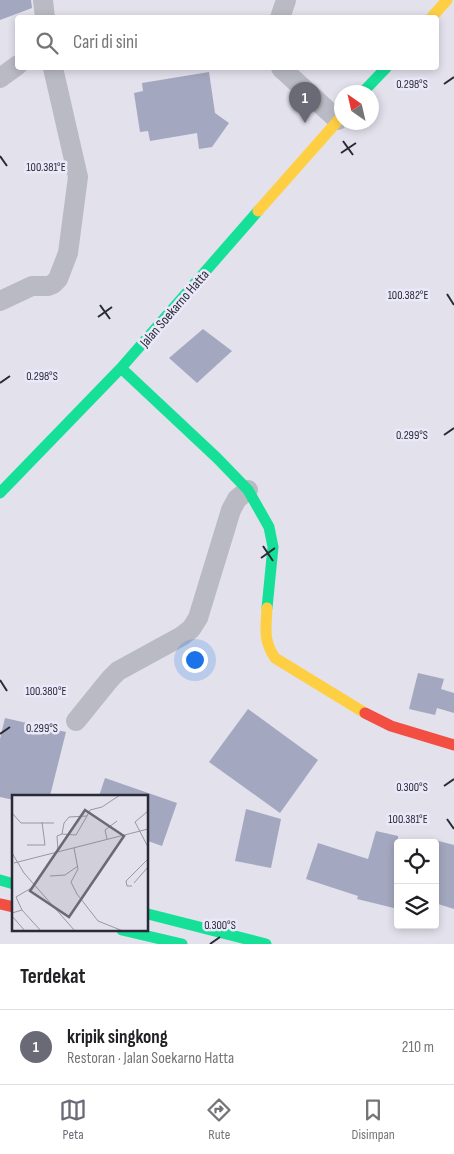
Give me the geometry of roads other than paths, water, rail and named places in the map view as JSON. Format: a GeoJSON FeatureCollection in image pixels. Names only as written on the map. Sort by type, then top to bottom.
{"type":"FeatureCollection","features":[{"type":"Feature","properties":{"kind":"main road"},"geometry":{"type":"LineString","coordinates":[[434,15],[447,0]]}},
{"type":"Feature","properties":{"kind":"main road"},"geometry":{"type":"LineString","coordinates":[[370,85],[384,70]]}},
{"type":"Feature","properties":{"kind":"main road","name":"Jalan Soekarno Hatta"},"geometry":{"type":"LineString","coordinates":[[3,483],[121,368],[334,125]]}},
{"type":"Feature","properties":{"kind":"main road"},"geometry":{"type":"LineString","coordinates":[[121,368],[218,458],[248,490],[262,513],[269,527],[273,547],[265,636],[268,648],[275,658],[360,711],[391,726],[454,745]]}},
{"type":"Feature","properties":{"kind":"main road"},"geometry":{"type":"LineString","coordinates":[[149,914],[266,944]]}},
{"type":"Feature","properties":{"kind":"main road"},"geometry":{"type":"LineString","coordinates":[[161,938],[164,918]]}},
{"type":"Feature","properties":{"kind":"main road"},"geometry":{"type":"LineString","coordinates":[[132,932],[182,944]]}},
{"type":"Feature","properties":{"kind":"street"},"geometry":{"type":"LineString","coordinates":[[42,0],[44,15]]}},
{"type":"Feature","properties":{"kind":"street"},"geometry":{"type":"LineString","coordinates":[[281,15],[286,0]]}},
{"type":"Feature","properties":{"kind":"street"},"geometry":{"type":"LineString","coordinates":[[0,78],[15,67]]}},
{"type":"Feature","properties":{"kind":"street"},"geometry":{"type":"LineString","coordinates":[[0,301],[32,286],[54,284],[58,279],[68,253],[78,177],[53,70]]}},
{"type":"Feature","properties":{"kind":"street"},"geometry":{"type":"LineString","coordinates":[[283,70],[334,113]]}},
{"type":"Feature","properties":{"kind":"street"},"geometry":{"type":"LineString","coordinates":[[76,721],[118,670],[182,636],[191,629],[198,618],[231,510],[237,499],[248,490]]}},
{"type":"Feature","properties":{"kind":"place","name":"kripik singkong"},"geometry":{"type":"Point","coordinates":[305,123]}}]}
